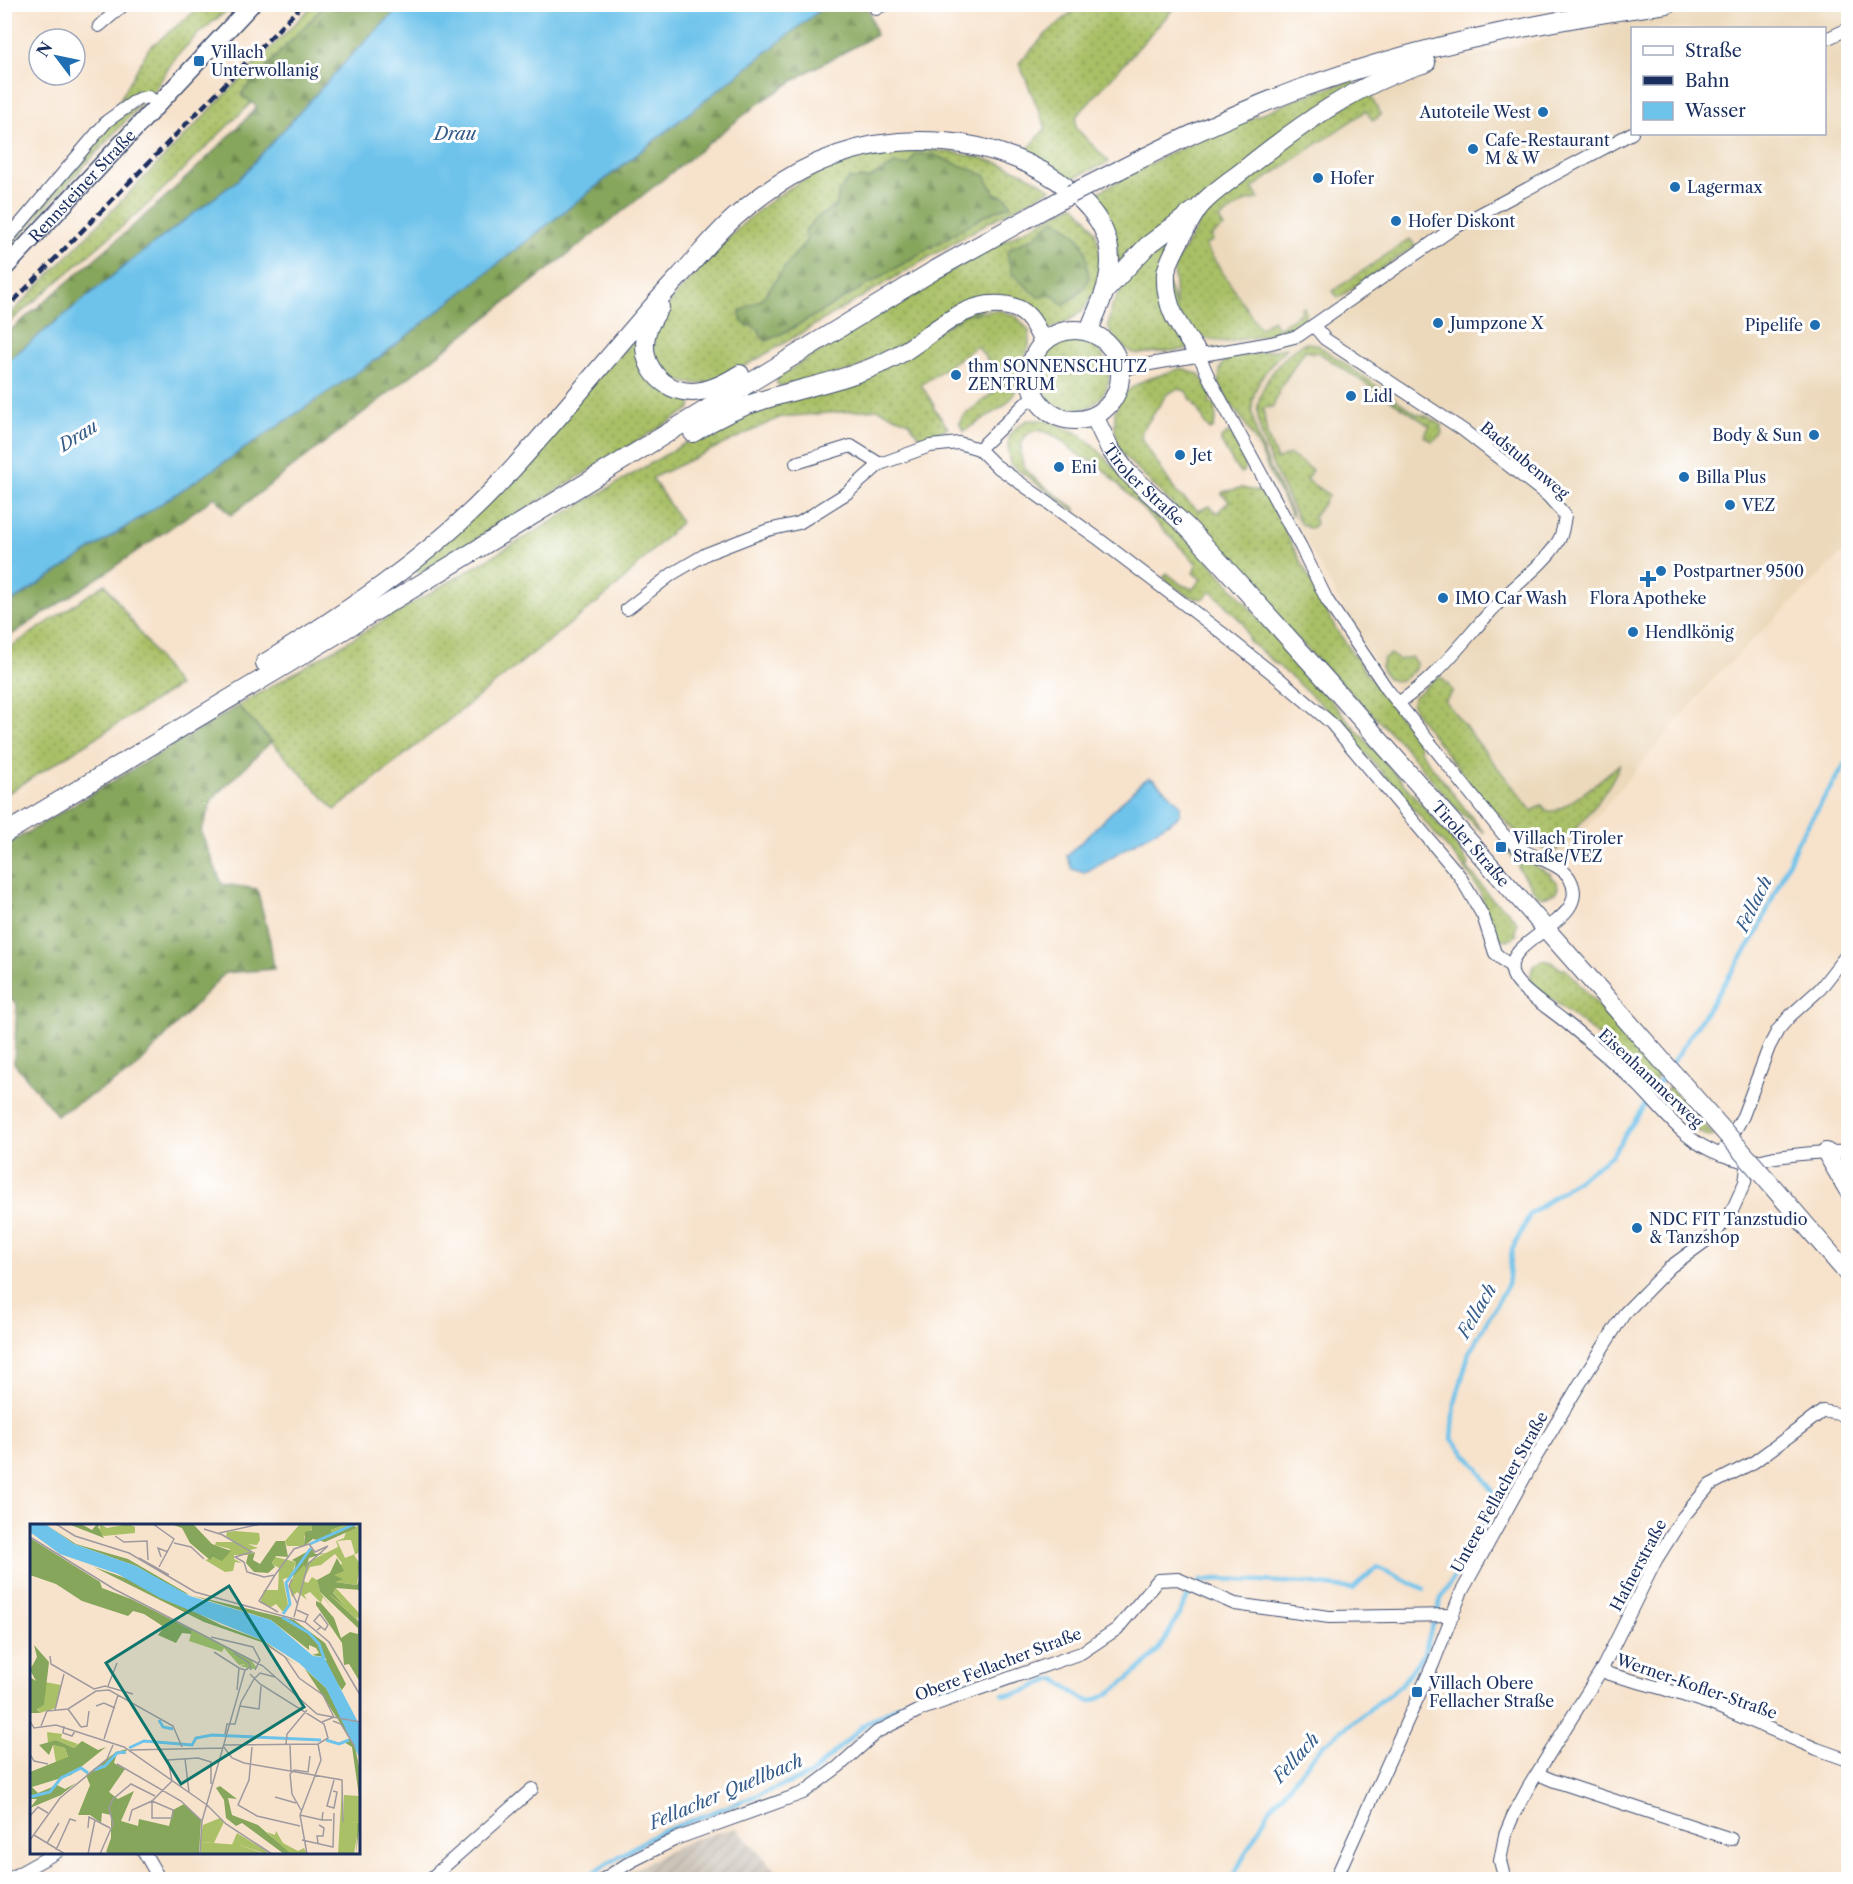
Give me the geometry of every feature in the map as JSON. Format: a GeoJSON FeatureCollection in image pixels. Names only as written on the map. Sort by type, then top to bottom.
{"type":"FeatureCollection","features":[{"type":"Feature","properties":{"kind":"main road","name":"Rennsteiner Straße"},"geometry":{"type":"LineString","coordinates":[[4,269],[252,4]]}},
{"type":"Feature","properties":{"kind":"main road"},"geometry":{"type":"LineString","coordinates":[[4,834],[630,457],[933,271],[1017,224],[1203,128],[1294,91],[1409,55],[1539,24],[1666,4]]}},
{"type":"Feature","properties":{"kind":"main road"},"geometry":{"type":"LineString","coordinates":[[1105,291],[1147,246],[1318,114],[1365,86],[1403,69],[1444,57],[1476,39]]}},
{"type":"Feature","properties":{"kind":"main road"},"geometry":{"type":"LineString","coordinates":[[227,701],[238,680],[370,594],[429,548],[488,495],[576,398],[645,313],[733,219],[764,192],[801,170],[840,153],[884,143],[922,140],[960,143],[1000,153],[1029,165],[1061,183],[1093,210],[1106,232],[1110,252],[1109,274],[1105,291],[1089,331]]}},
{"type":"Feature","properties":{"kind":"main road"},"geometry":{"type":"LineString","coordinates":[[1199,355],[1171,312],[1166,294],[1167,269],[1201,204]]}},
{"type":"Feature","properties":{"kind":"main road"},"geometry":{"type":"LineString","coordinates":[[680,276],[656,313],[647,332],[645,347],[650,368],[660,381],[675,389],[694,392],[720,386],[761,362],[804,350]]}},
{"type":"Feature","properties":{"kind":"main road"},"geometry":{"type":"LineString","coordinates":[[630,457],[668,448],[713,420],[761,400],[843,379],[878,366],[962,313],[982,306],[1002,305],[1019,310],[1033,321],[1043,342]]}},
{"type":"Feature","properties":{"kind":"main road"},"geometry":{"type":"LineString","coordinates":[[1080,329],[1089,331],[1106,341],[1115,353],[1120,369],[1119,387],[1115,396],[1102,411],[1094,416],[1079,420],[1065,419],[1046,409],[1034,394],[1031,384],[1031,365],[1043,342],[1052,336],[1062,331],[1080,329]]}},
{"type":"Feature","properties":{"kind":"main road","name":"Tiroler Straße"},"geometry":{"type":"LineString","coordinates":[[1094,416],[1110,449],[1126,471],[1219,561],[1338,693],[1848,1274]]}},
{"type":"Feature","properties":{"kind":"main road"},"geometry":{"type":"LineString","coordinates":[[1826,1152],[1848,1190]]}},
{"type":"Feature","properties":{"kind":"street"},"geometry":{"type":"LineString","coordinates":[[99,26],[125,4]]}},
{"type":"Feature","properties":{"kind":"street"},"geometry":{"type":"LineString","coordinates":[[1826,39],[1848,29]]}},
{"type":"Feature","properties":{"kind":"street","name":"Rennsteiner Straße"},"geometry":{"type":"LineString","coordinates":[[4,243],[107,121],[138,99],[148,97],[158,103]]}},
{"type":"Feature","properties":{"kind":"street"},"geometry":{"type":"LineString","coordinates":[[1120,369],[1271,343],[1298,336],[1452,229],[1631,134]]}},
{"type":"Feature","properties":{"kind":"street","name":"Badstubenweg"},"geometry":{"type":"LineString","coordinates":[[1314,326],[1325,339],[1463,430],[1548,496],[1565,515],[1560,537],[1547,555],[1505,596],[1443,666],[1416,691],[1398,703]]}},
{"type":"Feature","properties":{"kind":"street"},"geometry":{"type":"LineString","coordinates":[[1199,355],[1327,600],[1367,661],[1503,834],[1517,847],[1564,871],[1570,878],[1574,890],[1570,906],[1547,930],[1518,951],[1511,967]]}},
{"type":"Feature","properties":{"kind":"street"},"geometry":{"type":"LineString","coordinates":[[627,609],[672,573],[706,554],[768,530],[799,523],[847,493],[880,464],[930,446],[958,443],[980,449],[1034,394]]}},
{"type":"Feature","properties":{"kind":"street"},"geometry":{"type":"LineString","coordinates":[[796,463],[851,446],[880,464]]}},
{"type":"Feature","properties":{"kind":"street","name":"Eisenhammerweg"},"geometry":{"type":"LineString","coordinates":[[980,449],[995,465],[1096,537],[1222,633],[1331,723],[1459,875],[1483,916],[1495,953],[1511,967],[1513,977],[1528,993],[1588,1041],[1644,1091],[1682,1133],[1721,1155],[1748,1162],[1826,1152],[1848,1152]]}},
{"type":"Feature","properties":{"kind":"street"},"geometry":{"type":"LineString","coordinates":[[1721,1155],[1743,1116],[1769,1047],[1778,1030],[1820,989],[1848,953]]}},
{"type":"Feature","properties":{"kind":"street","name":"Untere Fellacher Straße"},"geometry":{"type":"LineString","coordinates":[[1335,1880],[1433,1664],[1461,1593],[1533,1462],[1624,1314],[1670,1267],[1714,1235],[1732,1210],[1745,1182],[1748,1162]]}},
{"type":"Feature","properties":{"kind":"street","name":"Hafnerstraße"},"geometry":{"type":"LineString","coordinates":[[1504,1880],[1500,1861],[1505,1835],[1519,1804],[1602,1669],[1656,1560],[1683,1517],[1710,1485],[1754,1462],[1824,1411],[1848,1416]]}},
{"type":"Feature","properties":{"kind":"street","name":"Obere Fellacher Straße"},"geometry":{"type":"LineString","coordinates":[[602,1880],[632,1861],[678,1838],[803,1793],[838,1767],[876,1732],[922,1709],[1081,1653],[1118,1629],[1158,1580],[1178,1579],[1235,1604],[1329,1617],[1453,1615]]}},
{"type":"Feature","properties":{"kind":"street","name":"Werner-Kofler-Straße"},"geometry":{"type":"LineString","coordinates":[[1602,1669],[1609,1674],[1711,1704],[1848,1760]]}},
{"type":"Feature","properties":{"kind":"street"},"geometry":{"type":"LineString","coordinates":[[1538,1773],[1551,1780],[1731,1839]]}},
{"type":"Feature","properties":{"kind":"street"},"geometry":{"type":"LineString","coordinates":[[429,1880],[532,1789]]}},
{"type":"Feature","properties":{"kind":"street"},"geometry":{"type":"LineString","coordinates":[[7,1880],[53,1854]]}},
{"type":"Feature","properties":{"kind":"street"},"geometry":{"type":"LineString","coordinates":[[145,1854],[160,1879]]}},
{"type":"Feature","properties":{"kind":"shaded area"},"geometry":{"type":"Polygon","coordinates":[[[1690,5],[1848,5],[1848,548],[1716,676],[1560,859],[1535,850],[1498,821],[1378,667],[1360,639],[1217,380],[1185,266],[1205,221],[1334,111],[1427,67],[1690,5]]]}},
{"type":"Feature","properties":{"kind":"shaded area"},"geometry":{"type":"Polygon","coordinates":[[[736,1828],[783,1879],[621,1880],[620,1877],[690,1840],[736,1828]]]}},
{"type":"Feature","properties":{"kind":"green space"},"geometry":{"type":"Polygon","coordinates":[[[203,5],[234,5],[199,33],[175,58],[153,92],[134,95],[111,115],[149,48],[203,5]]]}},
{"type":"Feature","properties":{"kind":"green space"},"geometry":{"type":"Polygon","coordinates":[[[313,5],[325,5],[241,95],[252,102],[145,207],[5,326],[4,321],[313,5]]]}},
{"type":"Feature","properties":{"kind":"green space"},"geometry":{"type":"Polygon","coordinates":[[[325,5],[402,5],[349,58],[238,180],[131,261],[5,363],[5,335],[134,225],[228,138],[257,107],[241,94],[325,5]]]}},
{"type":"Feature","properties":{"kind":"green space"},"geometry":{"type":"Polygon","coordinates":[[[826,5],[872,5],[868,7],[876,35],[807,72],[758,104],[231,515],[215,497],[5,639],[5,606],[381,356],[826,5]]]}},
{"type":"Feature","properties":{"kind":"green space"},"geometry":{"type":"Polygon","coordinates":[[[1080,5],[1177,5],[1076,117],[1076,128],[1109,162],[1071,179],[1026,151],[1046,128],[1019,63],[1045,35],[1080,5]]]}},
{"type":"Feature","properties":{"kind":"green space"},"geometry":{"type":"Polygon","coordinates":[[[1354,80],[1355,85],[1118,269],[1116,238],[1113,229],[1105,213],[1091,196],[1170,153],[1301,97],[1354,80]]]}},
{"type":"Feature","properties":{"kind":"green space"},"geometry":{"type":"Polygon","coordinates":[[[1368,92],[1381,115],[1373,121],[1366,111],[1252,188],[1259,199],[1246,201],[1219,219],[1224,227],[1211,236],[1213,240],[1205,246],[1260,329],[1272,320],[1278,328],[1302,312],[1301,308],[1304,307],[1306,314],[1302,323],[1287,331],[1227,342],[1207,339],[1190,329],[1176,310],[1174,266],[1203,217],[1219,200],[1296,137],[1368,92]]]}},
{"type":"Feature","properties":{"kind":"green space"},"geometry":{"type":"Polygon","coordinates":[[[142,103],[5,252],[5,248],[113,121],[142,103]]]}},
{"type":"Feature","properties":{"kind":"green space"},"geometry":{"type":"Polygon","coordinates":[[[924,150],[957,153],[990,160],[1021,172],[1051,189],[987,223],[724,377],[700,384],[687,383],[675,379],[658,364],[653,340],[656,325],[663,312],[715,252],[755,213],[798,183],[823,170],[878,153],[924,150]],[[895,164],[869,179],[849,179],[837,205],[815,219],[807,240],[761,301],[750,305],[761,336],[766,341],[793,328],[986,215],[1010,205],[1006,197],[910,166],[895,164]]]}},
{"type":"Feature","properties":{"kind":"green space"},"geometry":{"type":"Polygon","coordinates":[[[915,154],[934,155],[985,175],[995,195],[1006,197],[1011,205],[986,215],[793,328],[766,341],[761,336],[760,330],[743,323],[739,313],[761,300],[807,240],[805,230],[815,219],[837,205],[838,193],[849,179],[869,179],[895,164],[909,166],[915,154]]]}},
{"type":"Feature","properties":{"kind":"green space"},"geometry":{"type":"Polygon","coordinates":[[[1074,204],[1095,231],[1099,246],[1100,270],[1094,293],[1081,312],[1045,331],[1006,300],[926,331],[854,370],[781,386],[777,384],[776,378],[967,261],[1074,204]],[[1035,237],[1012,247],[1064,305],[1083,290],[1086,251],[1035,237]]]}},
{"type":"Feature","properties":{"kind":"green space"},"geometry":{"type":"Polygon","coordinates":[[[1054,219],[1074,233],[1082,242],[1089,278],[1083,290],[1063,305],[1053,295],[1038,297],[1012,274],[1007,253],[1012,247],[1035,237],[1054,219]]]}},
{"type":"Feature","properties":{"kind":"green space"},"geometry":{"type":"Polygon","coordinates":[[[1184,223],[1162,266],[1191,349],[1133,353],[1117,344],[1112,337],[1108,326],[1111,307],[1136,266],[1184,223]]]}},
{"type":"Feature","properties":{"kind":"green space"},"geometry":{"type":"Polygon","coordinates":[[[1410,239],[1415,246],[1338,298],[1333,291],[1410,239]]]}},
{"type":"Feature","properties":{"kind":"green space"},"geometry":{"type":"Polygon","coordinates":[[[999,310],[1017,317],[1029,331],[1029,346],[1020,381],[1012,397],[1004,406],[964,431],[959,423],[962,417],[1005,383],[977,346],[921,385],[948,428],[921,439],[909,422],[878,409],[781,417],[652,478],[681,522],[614,589],[335,810],[238,706],[716,425],[758,408],[843,385],[967,314],[999,310]]]}},
{"type":"Feature","properties":{"kind":"green space"},"geometry":{"type":"Polygon","coordinates":[[[637,336],[638,350],[692,403],[690,409],[421,573],[417,572],[416,566],[637,336]]]}},
{"type":"Feature","properties":{"kind":"green space"},"geometry":{"type":"Polygon","coordinates":[[[1067,340],[1081,340],[1094,346],[1103,355],[1109,368],[1107,388],[1099,400],[1081,410],[1067,410],[1054,404],[1045,395],[1039,382],[1039,368],[1045,355],[1054,346],[1067,340]]]}},
{"type":"Feature","properties":{"kind":"green space"},"geometry":{"type":"Polygon","coordinates":[[[1304,343],[1316,344],[1417,414],[1442,425],[1441,435],[1432,441],[1424,436],[1430,426],[1318,352],[1305,350],[1280,388],[1273,407],[1263,408],[1267,435],[1277,460],[1289,454],[1312,470],[1306,480],[1329,495],[1314,516],[1316,523],[1313,527],[1308,528],[1300,523],[1280,482],[1266,449],[1258,418],[1259,401],[1268,380],[1283,360],[1304,343]]]}},
{"type":"Feature","properties":{"kind":"green space"},"geometry":{"type":"Polygon","coordinates":[[[1286,348],[1258,383],[1252,411],[1259,441],[1293,516],[1273,480],[1258,445],[1219,384],[1220,370],[1228,358],[1286,348]]]}},
{"type":"Feature","properties":{"kind":"green space"},"geometry":{"type":"Polygon","coordinates":[[[1182,368],[1198,374],[1214,394],[1209,400],[1210,403],[1215,404],[1216,418],[1213,429],[1210,430],[1204,423],[1186,391],[1177,389],[1167,394],[1142,431],[1141,438],[1176,492],[1199,511],[1209,506],[1217,513],[1229,501],[1222,494],[1223,492],[1242,488],[1264,491],[1336,629],[1419,742],[1420,751],[1484,833],[1456,808],[1402,744],[1318,661],[1124,456],[1115,433],[1115,411],[1123,395],[1145,380],[1182,368]]]}},
{"type":"Feature","properties":{"kind":"green space"},"geometry":{"type":"Polygon","coordinates":[[[1028,420],[1047,420],[1077,433],[1091,443],[1206,558],[1452,839],[1469,865],[1467,867],[1491,898],[1508,911],[1517,922],[1515,933],[1517,934],[1513,938],[1504,940],[1498,938],[1490,923],[1480,892],[1464,867],[1341,723],[1249,641],[1243,623],[1211,591],[1204,598],[1194,598],[1163,578],[1167,573],[1182,585],[1193,589],[1201,579],[1193,573],[1197,564],[1106,472],[1089,459],[1086,461],[1049,433],[1040,430],[1027,435],[1021,449],[1023,465],[1044,486],[1076,509],[1074,511],[1010,464],[1009,437],[1015,428],[1028,420]]]}},
{"type":"Feature","properties":{"kind":"green space"},"geometry":{"type":"Polygon","coordinates":[[[1228,433],[1233,434],[1245,455],[1245,470],[1241,473],[1221,442],[1221,438],[1228,433]]]}},
{"type":"Feature","properties":{"kind":"green space"},"geometry":{"type":"Polygon","coordinates":[[[105,584],[178,686],[5,795],[5,651],[105,584]]]}},
{"type":"Feature","properties":{"kind":"green space"},"geometry":{"type":"Polygon","coordinates":[[[1390,654],[1399,660],[1411,657],[1416,667],[1407,676],[1397,681],[1388,678],[1381,666],[1384,658],[1390,654]]]}},
{"type":"Feature","properties":{"kind":"green space"},"geometry":{"type":"Polygon","coordinates":[[[1437,677],[1442,678],[1453,691],[1445,701],[1532,811],[1542,805],[1549,811],[1563,807],[1620,764],[1599,800],[1554,853],[1524,838],[1499,814],[1496,817],[1416,714],[1412,702],[1414,697],[1437,677]]]}},
{"type":"Feature","properties":{"kind":"green space"},"geometry":{"type":"Polygon","coordinates":[[[238,706],[271,742],[213,798],[201,832],[222,884],[257,889],[270,941],[274,969],[225,973],[133,1071],[57,1115],[14,1063],[17,1004],[4,993],[5,846],[238,706]]]}},
{"type":"Feature","properties":{"kind":"green space"},"geometry":{"type":"Polygon","coordinates":[[[1501,842],[1525,861],[1551,874],[1550,876],[1557,882],[1558,888],[1555,893],[1543,897],[1537,895],[1501,842]]]}},
{"type":"Feature","properties":{"kind":"green space"},"geometry":{"type":"Polygon","coordinates":[[[1542,960],[1566,969],[1659,1075],[1651,1085],[1608,1044],[1533,985],[1530,979],[1533,965],[1542,960]]]}},
{"type":"Feature","properties":{"kind":"green space"},"geometry":{"type":"Polygon","coordinates":[[[1670,1087],[1714,1136],[1708,1137],[1694,1129],[1661,1094],[1670,1087]]]}},
{"type":"Feature","properties":{"kind":"water","name":"Drau"},"geometry":{"type":"Polygon","coordinates":[[[402,5],[826,5],[381,356],[5,606],[5,363],[131,261],[238,180],[349,58],[402,5]]]}},
{"type":"Feature","properties":{"kind":"water"},"geometry":{"type":"Polygon","coordinates":[[[1149,778],[1180,804],[1177,818],[1084,873],[1072,869],[1067,856],[1143,781],[1149,778]]]}},
{"type":"Feature","properties":{"kind":"waterway","name":"Fellach"},"geometry":{"type":"LineString","coordinates":[[1671,1065],[1756,935],[1798,841],[1848,759]]}},
{"type":"Feature","properties":{"kind":"waterway","name":"Fellach"},"geometry":{"type":"LineString","coordinates":[[1231,1880],[1269,1810],[1323,1745],[1401,1685],[1424,1653],[1441,1599],[1497,1500],[1478,1468],[1452,1439],[1455,1403],[1469,1353],[1508,1284],[1512,1250],[1530,1214],[1612,1155],[1666,1072]]}},
{"type":"Feature","properties":{"kind":"waterway","name":"Fellacher Quellbach"},"geometry":{"type":"LineString","coordinates":[[1200,1581],[1217,1579],[1305,1583],[1353,1589],[1377,1567],[1424,1589]]}},
{"type":"Feature","properties":{"kind":"waterway","name":"Fellacher Quellbach"},"geometry":{"type":"LineString","coordinates":[[1003,1694],[1016,1694],[1055,1679],[1086,1700],[1090,1701],[1106,1695],[1135,1673],[1157,1651],[1189,1595]]}},
{"type":"Feature","properties":{"kind":"waterway","name":"Fellacher Quellbach"},"geometry":{"type":"LineString","coordinates":[[581,1880],[656,1834],[810,1775],[865,1724],[917,1695],[959,1682],[973,1683]]}},
{"type":"Feature","properties":{"kind":"railway"},"geometry":{"type":"LineString","coordinates":[[4,311],[303,4]]}},
{"type":"Feature","properties":{"kind":"place","name":"Villach Unterwollanig"},"geometry":{"type":"Point","coordinates":[199,61]}},
{"type":"Feature","properties":{"kind":"place","name":"Autoteile West"},"geometry":{"type":"Point","coordinates":[1543,112]}},
{"type":"Feature","properties":{"kind":"place","name":"Cafe-Restaurant M & W"},"geometry":{"type":"Point","coordinates":[1473,149]}},
{"type":"Feature","properties":{"kind":"place","name":"Hofer"},"geometry":{"type":"Point","coordinates":[1318,178]}},
{"type":"Feature","properties":{"kind":"place","name":"Lagermax"},"geometry":{"type":"Point","coordinates":[1675,187]}},
{"type":"Feature","properties":{"kind":"place","name":"Hofer Diskont"},"geometry":{"type":"Point","coordinates":[1396,221]}},
{"type":"Feature","properties":{"kind":"place","name":"Jumpzone X"},"geometry":{"type":"Point","coordinates":[1438,323]}},
{"type":"Feature","properties":{"kind":"place","name":"Pipelife"},"geometry":{"type":"Point","coordinates":[1815,325]}},
{"type":"Feature","properties":{"kind":"place","name":"thm SONNENSCHUTZ ZENTRUM"},"geometry":{"type":"Point","coordinates":[956,375]}},
{"type":"Feature","properties":{"kind":"place","name":"Lidl"},"geometry":{"type":"Point","coordinates":[1351,396]}},
{"type":"Feature","properties":{"kind":"place","name":"Body & Sun"},"geometry":{"type":"Point","coordinates":[1814,435]}},
{"type":"Feature","properties":{"kind":"place","name":"Jet"},"geometry":{"type":"Point","coordinates":[1180,455]}},
{"type":"Feature","properties":{"kind":"place","name":"Eni"},"geometry":{"type":"Point","coordinates":[1059,467]}},
{"type":"Feature","properties":{"kind":"place","name":"Billa Plus"},"geometry":{"type":"Point","coordinates":[1684,477]}},
{"type":"Feature","properties":{"kind":"place","name":"VEZ"},"geometry":{"type":"Point","coordinates":[1730,505]}},
{"type":"Feature","properties":{"kind":"place","name":"Postpartner 9500"},"geometry":{"type":"Point","coordinates":[1661,571]}},
{"type":"Feature","properties":{"kind":"place","name":"Flora Apotheke"},"geometry":{"type":"Point","coordinates":[1648,579]}},
{"type":"Feature","properties":{"kind":"place","name":"IMO Car Wash"},"geometry":{"type":"Point","coordinates":[1443,598]}},
{"type":"Feature","properties":{"kind":"place","name":"Hendlkönig"},"geometry":{"type":"Point","coordinates":[1633,632]}},
{"type":"Feature","properties":{"kind":"place","name":"Villach Tiroler Straße/VEZ"},"geometry":{"type":"Point","coordinates":[1501,847]}},
{"type":"Feature","properties":{"kind":"place","name":"NDC FIT Tanzstudio & Tanzshop"},"geometry":{"type":"Point","coordinates":[1637,1228]}},
{"type":"Feature","properties":{"kind":"place","name":"Villach Obere Fellacher Straße"},"geometry":{"type":"Point","coordinates":[1417,1692]}}]}
